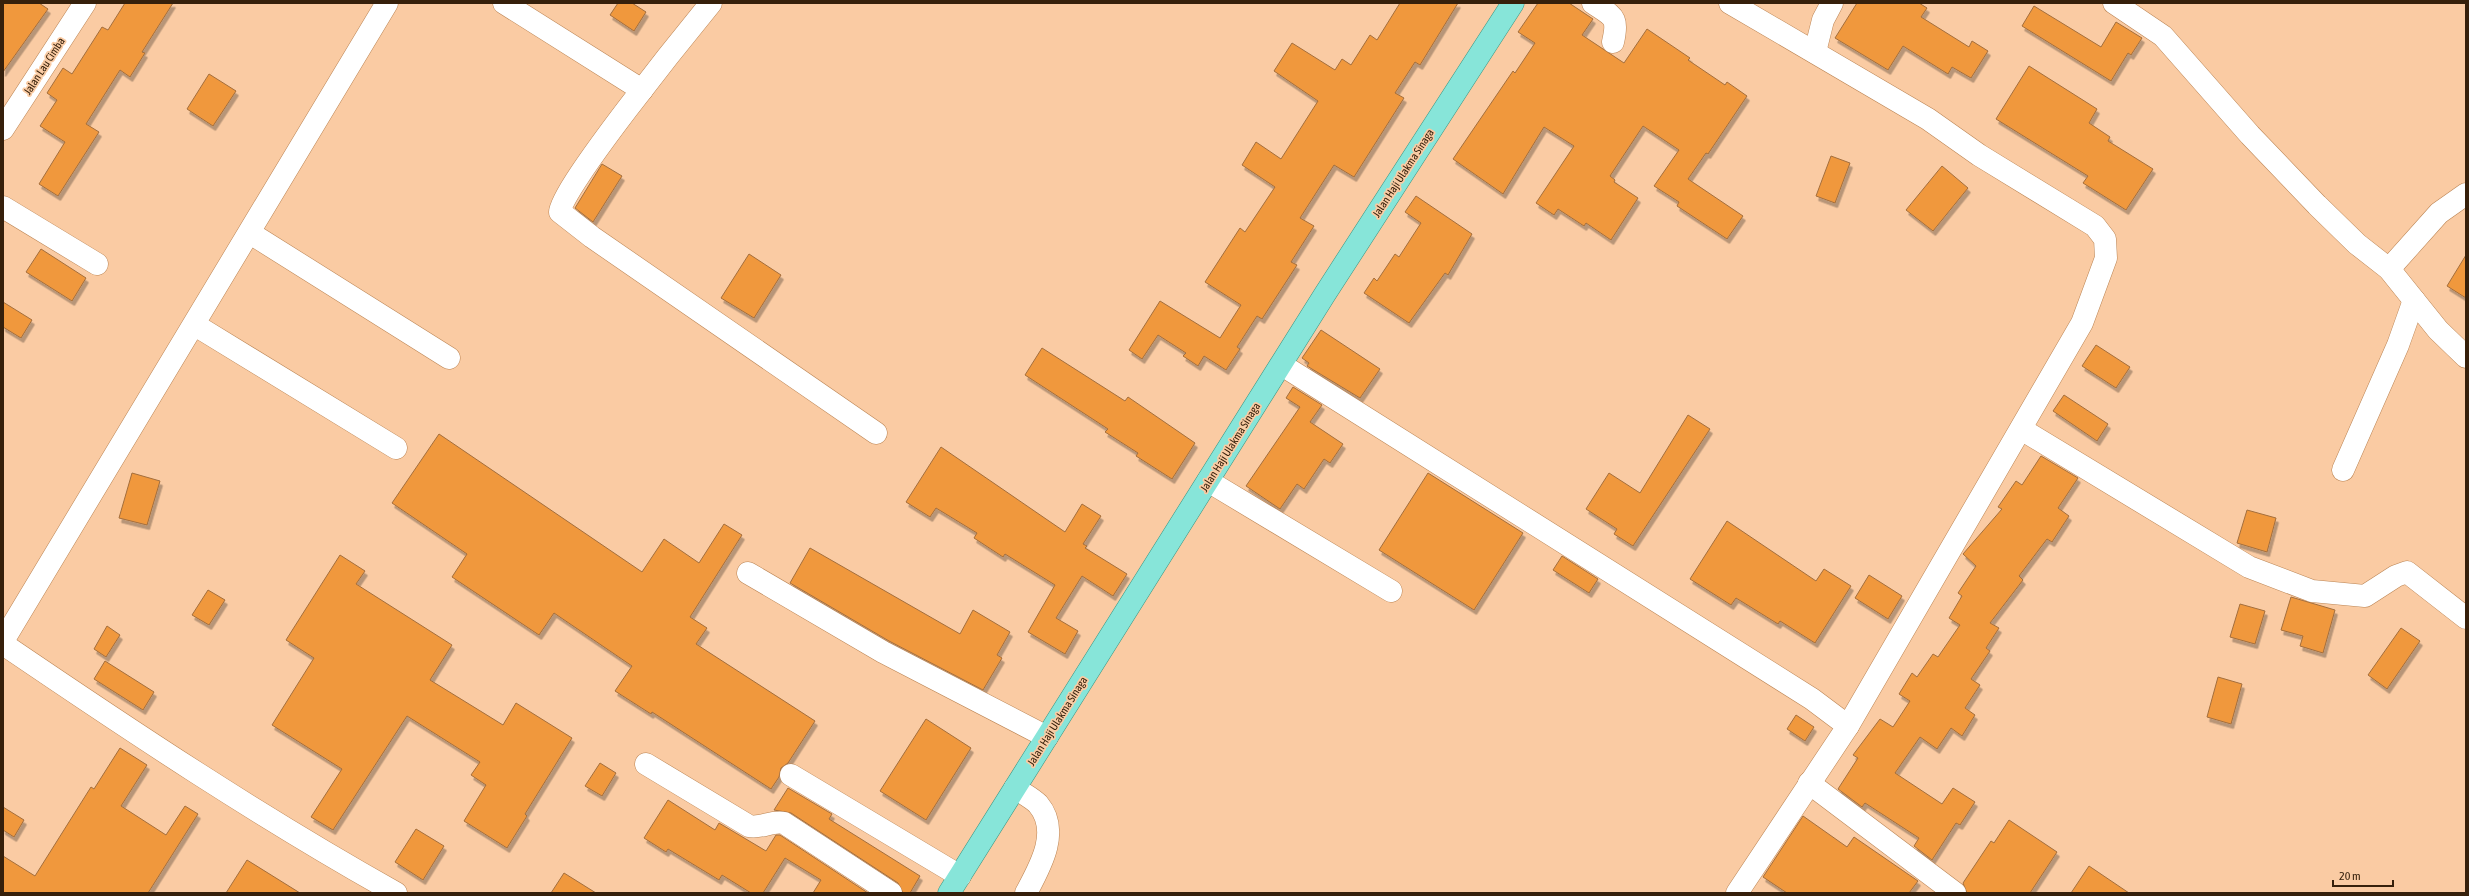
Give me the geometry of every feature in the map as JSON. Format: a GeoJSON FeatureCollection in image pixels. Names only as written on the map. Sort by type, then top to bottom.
{"type":"FeatureCollection","features":[{"type":"Feature","properties":{"kind":"main road","name":"Jalan Haji Ulakma Sinaga"},"geometry":{"type":"LineString","coordinates":[[954,885],[1282,365],[1325,294],[1513,3]]}},
{"type":"Feature","properties":{"kind":"street","name":"Jalan Lau Cimba"},"geometry":{"type":"LineString","coordinates":[[3,129],[85,3]]}},
{"type":"Feature","properties":{"kind":"street"},"geometry":{"type":"LineString","coordinates":[[386,3],[195,325],[3,642],[146,741],[345,865],[396,893]]}},
{"type":"Feature","properties":{"kind":"street"},"geometry":{"type":"LineString","coordinates":[[504,3],[642,90]]}},
{"type":"Feature","properties":{"kind":"street"},"geometry":{"type":"LineString","coordinates":[[710,3],[642,90],[573,185],[561,206],[562,215],[876,433]]}},
{"type":"Feature","properties":{"kind":"street"},"geometry":{"type":"LineString","coordinates":[[1593,3],[1614,18],[1617,26],[1613,42]]}},
{"type":"Feature","properties":{"kind":"street"},"geometry":{"type":"LineString","coordinates":[[1730,3],[1928,119],[1980,155],[2095,226],[2105,239],[2106,258],[2082,323],[2021,429],[1848,726],[1737,893]]}},
{"type":"Feature","properties":{"kind":"street"},"geometry":{"type":"LineString","coordinates":[[1815,52],[1823,20],[1832,3]]}},
{"type":"Feature","properties":{"kind":"street"},"geometry":{"type":"LineString","coordinates":[[2114,3],[2163,36],[2250,134],[2317,205],[2357,244],[2389,269],[2438,330],[2466,357]]}},
{"type":"Feature","properties":{"kind":"street"},"geometry":{"type":"LineString","coordinates":[[2389,269],[2439,213],[2466,194]]}},
{"type":"Feature","properties":{"kind":"street"},"geometry":{"type":"LineString","coordinates":[[3,207],[97,264]]}},
{"type":"Feature","properties":{"kind":"street"},"geometry":{"type":"LineString","coordinates":[[250,233],[449,358]]}},
{"type":"Feature","properties":{"kind":"street"},"geometry":{"type":"LineString","coordinates":[[2343,470],[2398,345],[2414,300]]}},
{"type":"Feature","properties":{"kind":"street"},"geometry":{"type":"LineString","coordinates":[[195,325],[396,448]]}},
{"type":"Feature","properties":{"kind":"street"},"geometry":{"type":"LineString","coordinates":[[1282,365],[1805,695],[1848,726]]}},
{"type":"Feature","properties":{"kind":"street"},"geometry":{"type":"LineString","coordinates":[[2021,429],[2249,567],[2312,591],[2365,596],[2396,576],[2408,572],[2466,618]]}},
{"type":"Feature","properties":{"kind":"street"},"geometry":{"type":"LineString","coordinates":[[1208,481],[1391,591]]}},
{"type":"Feature","properties":{"kind":"street"},"geometry":{"type":"LineString","coordinates":[[748,573],[883,652],[1047,737]]}},
{"type":"Feature","properties":{"kind":"street"},"geometry":{"type":"LineString","coordinates":[[646,764],[749,826],[756,827],[777,821],[784,823],[891,893]]}},
{"type":"Feature","properties":{"kind":"street"},"geometry":{"type":"LineString","coordinates":[[791,775],[954,885]]}},
{"type":"Feature","properties":{"kind":"street"},"geometry":{"type":"LineString","coordinates":[[1809,783],[1955,893]]}},
{"type":"Feature","properties":{"kind":"street"},"geometry":{"type":"LineString","coordinates":[[1015,788],[1037,804],[1046,819],[1048,845],[1026,893]]}},
{"type":"Feature","properties":{"kind":"building"},"geometry":{"type":"Polygon","coordinates":[[[3,3],[39,3],[48,9],[3,72],[3,3]]]}},
{"type":"Feature","properties":{"kind":"building"},"geometry":{"type":"Polygon","coordinates":[[[125,3],[173,3],[142,52],[145,53],[130,77],[120,70],[86,124],[99,132],[58,196],[39,184],[65,142],[40,126],[57,100],[47,93],[63,68],[72,74],[102,27],[108,30],[125,3]]]}},
{"type":"Feature","properties":{"kind":"building"},"geometry":{"type":"Polygon","coordinates":[[[618,3],[632,3],[646,12],[634,31],[610,15],[618,3]]]}},
{"type":"Feature","properties":{"kind":"building"},"geometry":{"type":"Polygon","coordinates":[[[1400,3],[1458,3],[1420,65],[1415,62],[1395,93],[1404,98],[1354,177],[1334,165],[1300,218],[1314,226],[1291,262],[1297,265],[1262,319],[1257,316],[1237,347],[1240,349],[1226,370],[1204,356],[1198,366],[1183,356],[1186,353],[1158,335],[1142,359],[1129,350],[1160,301],[1220,338],[1241,305],[1205,282],[1240,228],[1245,232],[1275,187],[1242,165],[1256,142],[1281,159],[1318,101],[1274,71],[1292,43],[1335,70],[1342,59],[1351,65],[1370,35],[1377,40],[1400,3]]]}},
{"type":"Feature","properties":{"kind":"building"},"geometry":{"type":"Polygon","coordinates":[[[1538,3],[1569,3],[1593,19],[1582,35],[1624,63],[1647,29],[1690,58],[1688,60],[1725,85],[1727,82],[1747,96],[1708,154],[1706,153],[1688,179],[1743,216],[1727,239],[1677,206],[1679,202],[1654,186],[1679,150],[1643,126],[1610,176],[1615,180],[1614,182],[1638,198],[1611,240],[1586,223],[1584,226],[1558,209],[1554,215],[1536,203],[1574,146],[1544,127],[1503,194],[1453,159],[1513,71],[1515,73],[1535,43],[1518,32],[1538,3]]]}},
{"type":"Feature","properties":{"kind":"building"},"geometry":{"type":"Polygon","coordinates":[[[1857,3],[1919,3],[1927,8],[1921,17],[1969,47],[1972,41],[1988,51],[1971,78],[1952,67],[1948,74],[1903,46],[1888,70],[1835,38],[1857,3]]]}},
{"type":"Feature","properties":{"kind":"building"},"geometry":{"type":"Polygon","coordinates":[[[2034,6],[2101,47],[2116,22],[2142,38],[2131,55],[2128,53],[2111,81],[2022,26],[2034,6]]]}},
{"type":"Feature","properties":{"kind":"building"},"geometry":{"type":"Polygon","coordinates":[[[2029,66],[2097,109],[2089,123],[2110,137],[2108,141],[2153,169],[2126,210],[2083,183],[2088,176],[1996,119],[2029,66]]]}},
{"type":"Feature","properties":{"kind":"building"},"geometry":{"type":"Polygon","coordinates":[[[209,74],[236,91],[213,126],[187,109],[209,74]]]}},
{"type":"Feature","properties":{"kind":"building"},"geometry":{"type":"Polygon","coordinates":[[[1831,156],[1850,163],[1835,203],[1816,196],[1831,156]]]}},
{"type":"Feature","properties":{"kind":"building"},"geometry":{"type":"Polygon","coordinates":[[[602,164],[622,176],[593,222],[575,208],[602,164]]]}},
{"type":"Feature","properties":{"kind":"building"},"geometry":{"type":"Polygon","coordinates":[[[1942,166],[1968,188],[1933,231],[1906,210],[1942,166]]]}},
{"type":"Feature","properties":{"kind":"building"},"geometry":{"type":"Polygon","coordinates":[[[1416,196],[1472,234],[1448,275],[1445,273],[1409,323],[1364,293],[1374,278],[1377,281],[1395,254],[1399,257],[1421,223],[1405,212],[1416,196]]]}},
{"type":"Feature","properties":{"kind":"building"},"geometry":{"type":"Polygon","coordinates":[[[41,249],[86,278],[72,301],[26,272],[41,249]]]}},
{"type":"Feature","properties":{"kind":"building"},"geometry":{"type":"Polygon","coordinates":[[[749,254],[781,275],[754,318],[721,298],[749,254]]]}},
{"type":"Feature","properties":{"kind":"building"},"geometry":{"type":"Polygon","coordinates":[[[2466,255],[2466,298],[2447,286],[2466,255]]]}},
{"type":"Feature","properties":{"kind":"building"},"geometry":{"type":"Polygon","coordinates":[[[3,302],[32,320],[21,338],[3,327],[3,302]]]}},
{"type":"Feature","properties":{"kind":"building"},"geometry":{"type":"Polygon","coordinates":[[[1321,330],[1380,369],[1360,398],[1307,366],[1309,363],[1302,358],[1321,330]]]}},
{"type":"Feature","properties":{"kind":"building"},"geometry":{"type":"Polygon","coordinates":[[[2096,345],[2130,367],[2116,388],[2082,366],[2096,345]]]}},
{"type":"Feature","properties":{"kind":"building"},"geometry":{"type":"Polygon","coordinates":[[[1042,348],[1125,401],[1128,397],[1195,443],[1172,479],[1136,456],[1138,453],[1105,432],[1108,429],[1025,375],[1042,348]]]}},
{"type":"Feature","properties":{"kind":"building"},"geometry":{"type":"Polygon","coordinates":[[[1293,387],[1322,405],[1310,422],[1343,444],[1330,463],[1324,459],[1304,489],[1297,484],[1280,509],[1246,486],[1300,407],[1286,398],[1293,387]]]}},
{"type":"Feature","properties":{"kind":"building"},"geometry":{"type":"Polygon","coordinates":[[[2064,395],[2108,424],[2097,441],[2053,411],[2064,395]]]}},
{"type":"Feature","properties":{"kind":"building"},"geometry":{"type":"Polygon","coordinates":[[[1688,415],[1710,429],[1633,546],[1614,534],[1617,529],[1586,509],[1609,473],[1640,493],[1688,415]]]}},
{"type":"Feature","properties":{"kind":"building"},"geometry":{"type":"Polygon","coordinates":[[[439,434],[642,572],[664,539],[699,563],[724,524],[742,535],[690,617],[707,628],[696,644],[815,721],[788,763],[781,768],[779,777],[771,789],[652,712],[651,714],[615,691],[632,666],[554,613],[539,635],[452,577],[467,554],[392,503],[439,434]]]}},
{"type":"Feature","properties":{"kind":"building"},"geometry":{"type":"Polygon","coordinates":[[[941,447],[1065,532],[1082,504],[1101,516],[1083,544],[1087,546],[1085,548],[1127,574],[1113,596],[1082,576],[1056,618],[1078,631],[1065,654],[1028,632],[1055,585],[1005,554],[1003,557],[974,538],[977,533],[936,508],[930,517],[906,502],[941,447]]]}},
{"type":"Feature","properties":{"kind":"building"},"geometry":{"type":"Polygon","coordinates":[[[2041,456],[2078,478],[2058,508],[2069,516],[2052,542],[2047,539],[2019,576],[2023,580],[1990,623],[1999,628],[1986,648],[1990,651],[1971,679],[1980,685],[1965,708],[1975,715],[1962,736],[1951,728],[1937,749],[1920,737],[1895,773],[1942,804],[1953,788],[1975,802],[1960,825],[1956,823],[1932,860],[1914,846],[1919,838],[1865,803],[1862,807],[1838,789],[1858,758],[1853,755],[1880,719],[1893,727],[1910,701],[1899,694],[1912,673],[1917,677],[1933,654],[1938,657],[1960,625],[1949,618],[1962,596],[1958,593],[1976,566],[1963,554],[2002,509],[1998,507],[2016,481],[2022,485],[2041,456]]]}},
{"type":"Feature","properties":{"kind":"building"},"geometry":{"type":"Polygon","coordinates":[[[132,473],[160,481],[147,525],[119,518],[132,473]]]}},
{"type":"Feature","properties":{"kind":"building"},"geometry":{"type":"Polygon","coordinates":[[[1428,473],[1523,533],[1474,610],[1379,550],[1428,473]]]}},
{"type":"Feature","properties":{"kind":"building"},"geometry":{"type":"Polygon","coordinates":[[[2247,510],[2276,518],[2267,552],[2237,543],[2247,510]]]}},
{"type":"Feature","properties":{"kind":"building"},"geometry":{"type":"Polygon","coordinates":[[[1727,521],[1816,581],[1824,569],[1851,586],[1815,643],[1780,621],[1778,624],[1736,598],[1731,605],[1690,579],[1727,521]]]}},
{"type":"Feature","properties":{"kind":"building"},"geometry":{"type":"Polygon","coordinates":[[[810,548],[960,634],[973,610],[1010,632],[997,655],[1002,658],[983,690],[889,641],[790,583],[810,548]]]}},
{"type":"Feature","properties":{"kind":"building"},"geometry":{"type":"Polygon","coordinates":[[[340,555],[365,571],[356,584],[452,645],[430,680],[503,725],[516,703],[572,738],[525,814],[527,816],[507,848],[464,821],[486,785],[471,775],[480,762],[407,716],[333,830],[311,817],[342,769],[272,725],[314,658],[286,640],[340,555]]]}},
{"type":"Feature","properties":{"kind":"building"},"geometry":{"type":"Polygon","coordinates":[[[1562,556],[1598,579],[1589,593],[1553,570],[1562,556]]]}},
{"type":"Feature","properties":{"kind":"building"},"geometry":{"type":"Polygon","coordinates":[[[1869,575],[1902,596],[1888,619],[1855,598],[1869,575]]]}},
{"type":"Feature","properties":{"kind":"building"},"geometry":{"type":"Polygon","coordinates":[[[208,590],[225,600],[209,625],[192,615],[208,590]]]}},
{"type":"Feature","properties":{"kind":"building"},"geometry":{"type":"Polygon","coordinates":[[[2291,597],[2335,610],[2323,653],[2300,646],[2303,636],[2281,630],[2291,597]]]}},
{"type":"Feature","properties":{"kind":"building"},"geometry":{"type":"Polygon","coordinates":[[[2240,604],[2265,611],[2255,644],[2230,637],[2240,604]]]}},
{"type":"Feature","properties":{"kind":"building"},"geometry":{"type":"Polygon","coordinates":[[[107,626],[120,635],[106,657],[94,649],[107,626]]]}},
{"type":"Feature","properties":{"kind":"building"},"geometry":{"type":"Polygon","coordinates":[[[2401,628],[2420,641],[2387,689],[2368,675],[2401,628]]]}},
{"type":"Feature","properties":{"kind":"building"},"geometry":{"type":"Polygon","coordinates":[[[105,661],[154,692],[143,710],[94,679],[105,661]]]}},
{"type":"Feature","properties":{"kind":"building"},"geometry":{"type":"Polygon","coordinates":[[[2218,677],[2242,684],[2231,724],[2207,717],[2218,677]]]}},
{"type":"Feature","properties":{"kind":"building"},"geometry":{"type":"Polygon","coordinates":[[[1796,715],[1814,727],[1805,741],[1787,729],[1796,715]]]}},
{"type":"Feature","properties":{"kind":"building"},"geometry":{"type":"Polygon","coordinates":[[[926,719],[971,748],[926,820],[880,791],[926,719]]]}},
{"type":"Feature","properties":{"kind":"building"},"geometry":{"type":"Polygon","coordinates":[[[120,748],[147,765],[121,806],[166,835],[185,806],[198,814],[148,893],[3,893],[3,856],[35,876],[91,787],[94,789],[120,748]]]}},
{"type":"Feature","properties":{"kind":"building"},"geometry":{"type":"Polygon","coordinates":[[[600,763],[616,773],[602,796],[585,786],[600,763]]]}},
{"type":"Feature","properties":{"kind":"building"},"geometry":{"type":"Polygon","coordinates":[[[788,788],[832,814],[829,819],[920,876],[910,893],[903,893],[898,883],[791,813],[774,810],[788,788]]]}},
{"type":"Feature","properties":{"kind":"building"},"geometry":{"type":"Polygon","coordinates":[[[668,800],[715,830],[719,823],[766,851],[776,835],[780,835],[868,893],[813,893],[821,880],[785,858],[763,893],[751,893],[722,875],[719,880],[668,849],[666,852],[644,838],[668,800]]]}},
{"type":"Feature","properties":{"kind":"building"},"geometry":{"type":"Polygon","coordinates":[[[3,807],[24,820],[14,837],[3,830],[3,807]]]}},
{"type":"Feature","properties":{"kind":"building"},"geometry":{"type":"Polygon","coordinates":[[[1803,816],[1847,847],[1854,837],[1918,881],[1909,893],[1787,893],[1763,877],[1803,816]]]}},
{"type":"Feature","properties":{"kind":"building"},"geometry":{"type":"Polygon","coordinates":[[[2009,820],[2057,852],[2030,893],[1967,893],[1963,883],[1991,841],[1994,843],[2009,820]]]}},
{"type":"Feature","properties":{"kind":"building"},"geometry":{"type":"Polygon","coordinates":[[[416,829],[444,846],[423,880],[395,862],[416,829]]]}},
{"type":"Feature","properties":{"kind":"building"},"geometry":{"type":"Polygon","coordinates":[[[247,860],[300,893],[226,893],[247,860]]]}},
{"type":"Feature","properties":{"kind":"building"},"geometry":{"type":"Polygon","coordinates":[[[2089,866],[2129,893],[2071,893],[2089,866]]]}},
{"type":"Feature","properties":{"kind":"building"},"geometry":{"type":"Polygon","coordinates":[[[564,873],[596,893],[551,893],[564,873]]]}}]}
